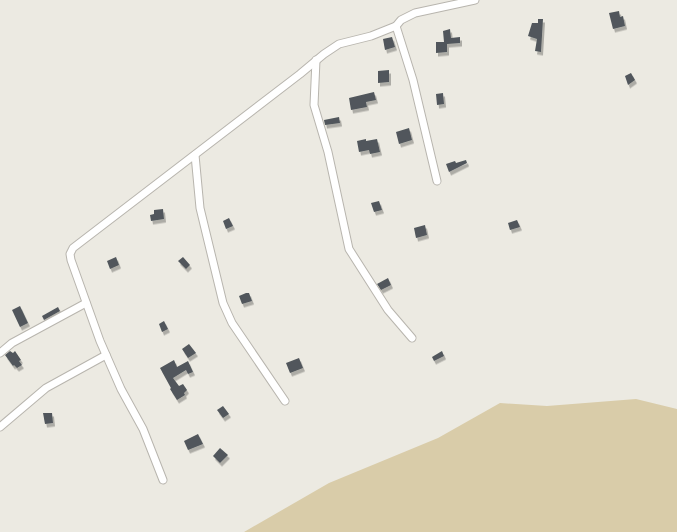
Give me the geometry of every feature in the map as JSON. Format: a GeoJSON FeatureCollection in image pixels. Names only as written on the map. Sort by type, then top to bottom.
{"type":"FeatureCollection","features":[{"type":"Feature","properties":{"kind":"street"},"geometry":{"type":"LineString","coordinates":[[163,480],[143,429],[121,388],[106,355],[86,304],[71,260],[70,254],[73,248],[316,60],[339,44],[371,36],[396,26],[401,20],[414,13],[476,0]]}},
{"type":"Feature","properties":{"kind":"street"},"geometry":{"type":"LineString","coordinates":[[396,26],[413,80],[437,180]]}},
{"type":"Feature","properties":{"kind":"street"},"geometry":{"type":"LineString","coordinates":[[316,60],[314,105],[328,152],[349,249],[388,310],[412,338]]}},
{"type":"Feature","properties":{"kind":"street"},"geometry":{"type":"LineString","coordinates":[[195,155],[200,208],[223,303],[232,323],[285,401]]}},
{"type":"Feature","properties":{"kind":"street"},"geometry":{"type":"LineString","coordinates":[[0,353],[12,343],[86,304]]}},
{"type":"Feature","properties":{"kind":"street"},"geometry":{"type":"LineString","coordinates":[[0,426],[46,388],[106,355]]}},
{"type":"Feature","properties":{"kind":"shaded area"},"geometry":{"type":"Polygon","coordinates":[[[636,399],[677,409],[677,532],[244,532],[329,483],[438,438],[500,403],[547,406],[636,399]]]}},
{"type":"Feature","properties":{"kind":"building"},"geometry":{"type":"Polygon","coordinates":[[[619,11],[620,17],[623,16],[625,26],[613,29],[609,13],[619,11]]]}},
{"type":"Feature","properties":{"kind":"building"},"geometry":{"type":"Polygon","coordinates":[[[538,19],[543,19],[541,52],[535,51],[537,39],[528,36],[532,23],[538,23],[538,19]]]}},
{"type":"Feature","properties":{"kind":"building"},"geometry":{"type":"Polygon","coordinates":[[[450,29],[451,38],[460,37],[460,43],[447,44],[447,52],[436,53],[436,42],[444,42],[443,31],[450,29]]]}},
{"type":"Feature","properties":{"kind":"building"},"geometry":{"type":"Polygon","coordinates":[[[392,37],[395,47],[385,50],[383,39],[392,37]]]}},
{"type":"Feature","properties":{"kind":"building"},"geometry":{"type":"Polygon","coordinates":[[[389,70],[389,82],[378,83],[378,71],[389,70]]]}},
{"type":"Feature","properties":{"kind":"building"},"geometry":{"type":"Polygon","coordinates":[[[631,73],[635,80],[628,85],[625,76],[631,73]]]}},
{"type":"Feature","properties":{"kind":"building"},"geometry":{"type":"Polygon","coordinates":[[[374,92],[376,100],[366,102],[367,107],[351,110],[349,98],[374,92]]]}},
{"type":"Feature","properties":{"kind":"building"},"geometry":{"type":"Polygon","coordinates":[[[443,93],[444,104],[437,105],[436,94],[443,93]]]}},
{"type":"Feature","properties":{"kind":"building"},"geometry":{"type":"Polygon","coordinates":[[[339,117],[340,123],[325,125],[324,120],[339,117]]]}},
{"type":"Feature","properties":{"kind":"building"},"geometry":{"type":"Polygon","coordinates":[[[409,128],[412,140],[399,144],[396,132],[409,128]]]}},
{"type":"Feature","properties":{"kind":"building"},"geometry":{"type":"Polygon","coordinates":[[[366,139],[366,141],[377,139],[380,152],[370,154],[369,150],[359,152],[357,141],[366,139]]]}},
{"type":"Feature","properties":{"kind":"building"},"geometry":{"type":"Polygon","coordinates":[[[466,160],[467,163],[449,172],[446,164],[466,160]]]}},
{"type":"Feature","properties":{"kind":"building"},"geometry":{"type":"Polygon","coordinates":[[[379,201],[382,210],[374,212],[371,203],[379,201]]]}},
{"type":"Feature","properties":{"kind":"building"},"geometry":{"type":"Polygon","coordinates":[[[163,209],[164,219],[151,221],[150,215],[154,214],[154,210],[163,209]]]}},
{"type":"Feature","properties":{"kind":"building"},"geometry":{"type":"Polygon","coordinates":[[[229,218],[233,226],[226,229],[223,221],[229,218]]]}},
{"type":"Feature","properties":{"kind":"building"},"geometry":{"type":"Polygon","coordinates":[[[517,220],[520,227],[510,230],[508,223],[517,220]]]}},
{"type":"Feature","properties":{"kind":"building"},"geometry":{"type":"Polygon","coordinates":[[[425,225],[427,235],[416,238],[414,228],[425,225]]]}},
{"type":"Feature","properties":{"kind":"building"},"geometry":{"type":"Polygon","coordinates":[[[116,257],[119,265],[110,269],[107,261],[116,257]]]}},
{"type":"Feature","properties":{"kind":"building"},"geometry":{"type":"Polygon","coordinates":[[[183,257],[190,265],[186,269],[178,261],[183,257]]]}},
{"type":"Feature","properties":{"kind":"building"},"geometry":{"type":"Polygon","coordinates":[[[388,278],[391,285],[381,290],[377,284],[388,278]]]}},
{"type":"Feature","properties":{"kind":"building"},"geometry":{"type":"Polygon","coordinates":[[[249,293],[252,301],[242,304],[239,296],[249,293]]]}},
{"type":"Feature","properties":{"kind":"building"},"geometry":{"type":"Polygon","coordinates":[[[20,306],[28,323],[20,327],[12,310],[20,306]]]}},
{"type":"Feature","properties":{"kind":"building"},"geometry":{"type":"Polygon","coordinates":[[[58,307],[60,311],[44,320],[42,316],[58,307]]]}},
{"type":"Feature","properties":{"kind":"building"},"geometry":{"type":"Polygon","coordinates":[[[164,321],[168,329],[162,332],[159,324],[164,321]]]}},
{"type":"Feature","properties":{"kind":"building"},"geometry":{"type":"Polygon","coordinates":[[[189,344],[196,353],[188,358],[182,349],[189,344]]]}},
{"type":"Feature","properties":{"kind":"building"},"geometry":{"type":"Polygon","coordinates":[[[10,351],[13,353],[15,351],[21,360],[19,361],[22,365],[17,368],[14,365],[13,366],[5,355],[10,351]]]}},
{"type":"Feature","properties":{"kind":"building"},"geometry":{"type":"Polygon","coordinates":[[[442,351],[444,356],[434,361],[432,357],[442,351]]]}},
{"type":"Feature","properties":{"kind":"building"},"geometry":{"type":"Polygon","coordinates":[[[299,358],[303,368],[290,373],[286,363],[299,358]]]}},
{"type":"Feature","properties":{"kind":"building"},"geometry":{"type":"Polygon","coordinates":[[[174,360],[177,367],[188,361],[193,372],[188,374],[186,370],[173,378],[179,386],[183,384],[187,390],[184,393],[185,395],[177,400],[160,368],[174,360]]]}},
{"type":"Feature","properties":{"kind":"building"},"geometry":{"type":"Polygon","coordinates":[[[223,406],[229,414],[223,418],[217,410],[223,406]]]}},
{"type":"Feature","properties":{"kind":"building"},"geometry":{"type":"Polygon","coordinates":[[[43,413],[52,413],[53,423],[45,424],[43,413]]]}},
{"type":"Feature","properties":{"kind":"building"},"geometry":{"type":"Polygon","coordinates":[[[198,434],[203,444],[188,450],[184,441],[198,434]]]}},
{"type":"Feature","properties":{"kind":"building"},"geometry":{"type":"Polygon","coordinates":[[[220,448],[228,455],[220,463],[213,456],[220,448]]]}}]}
